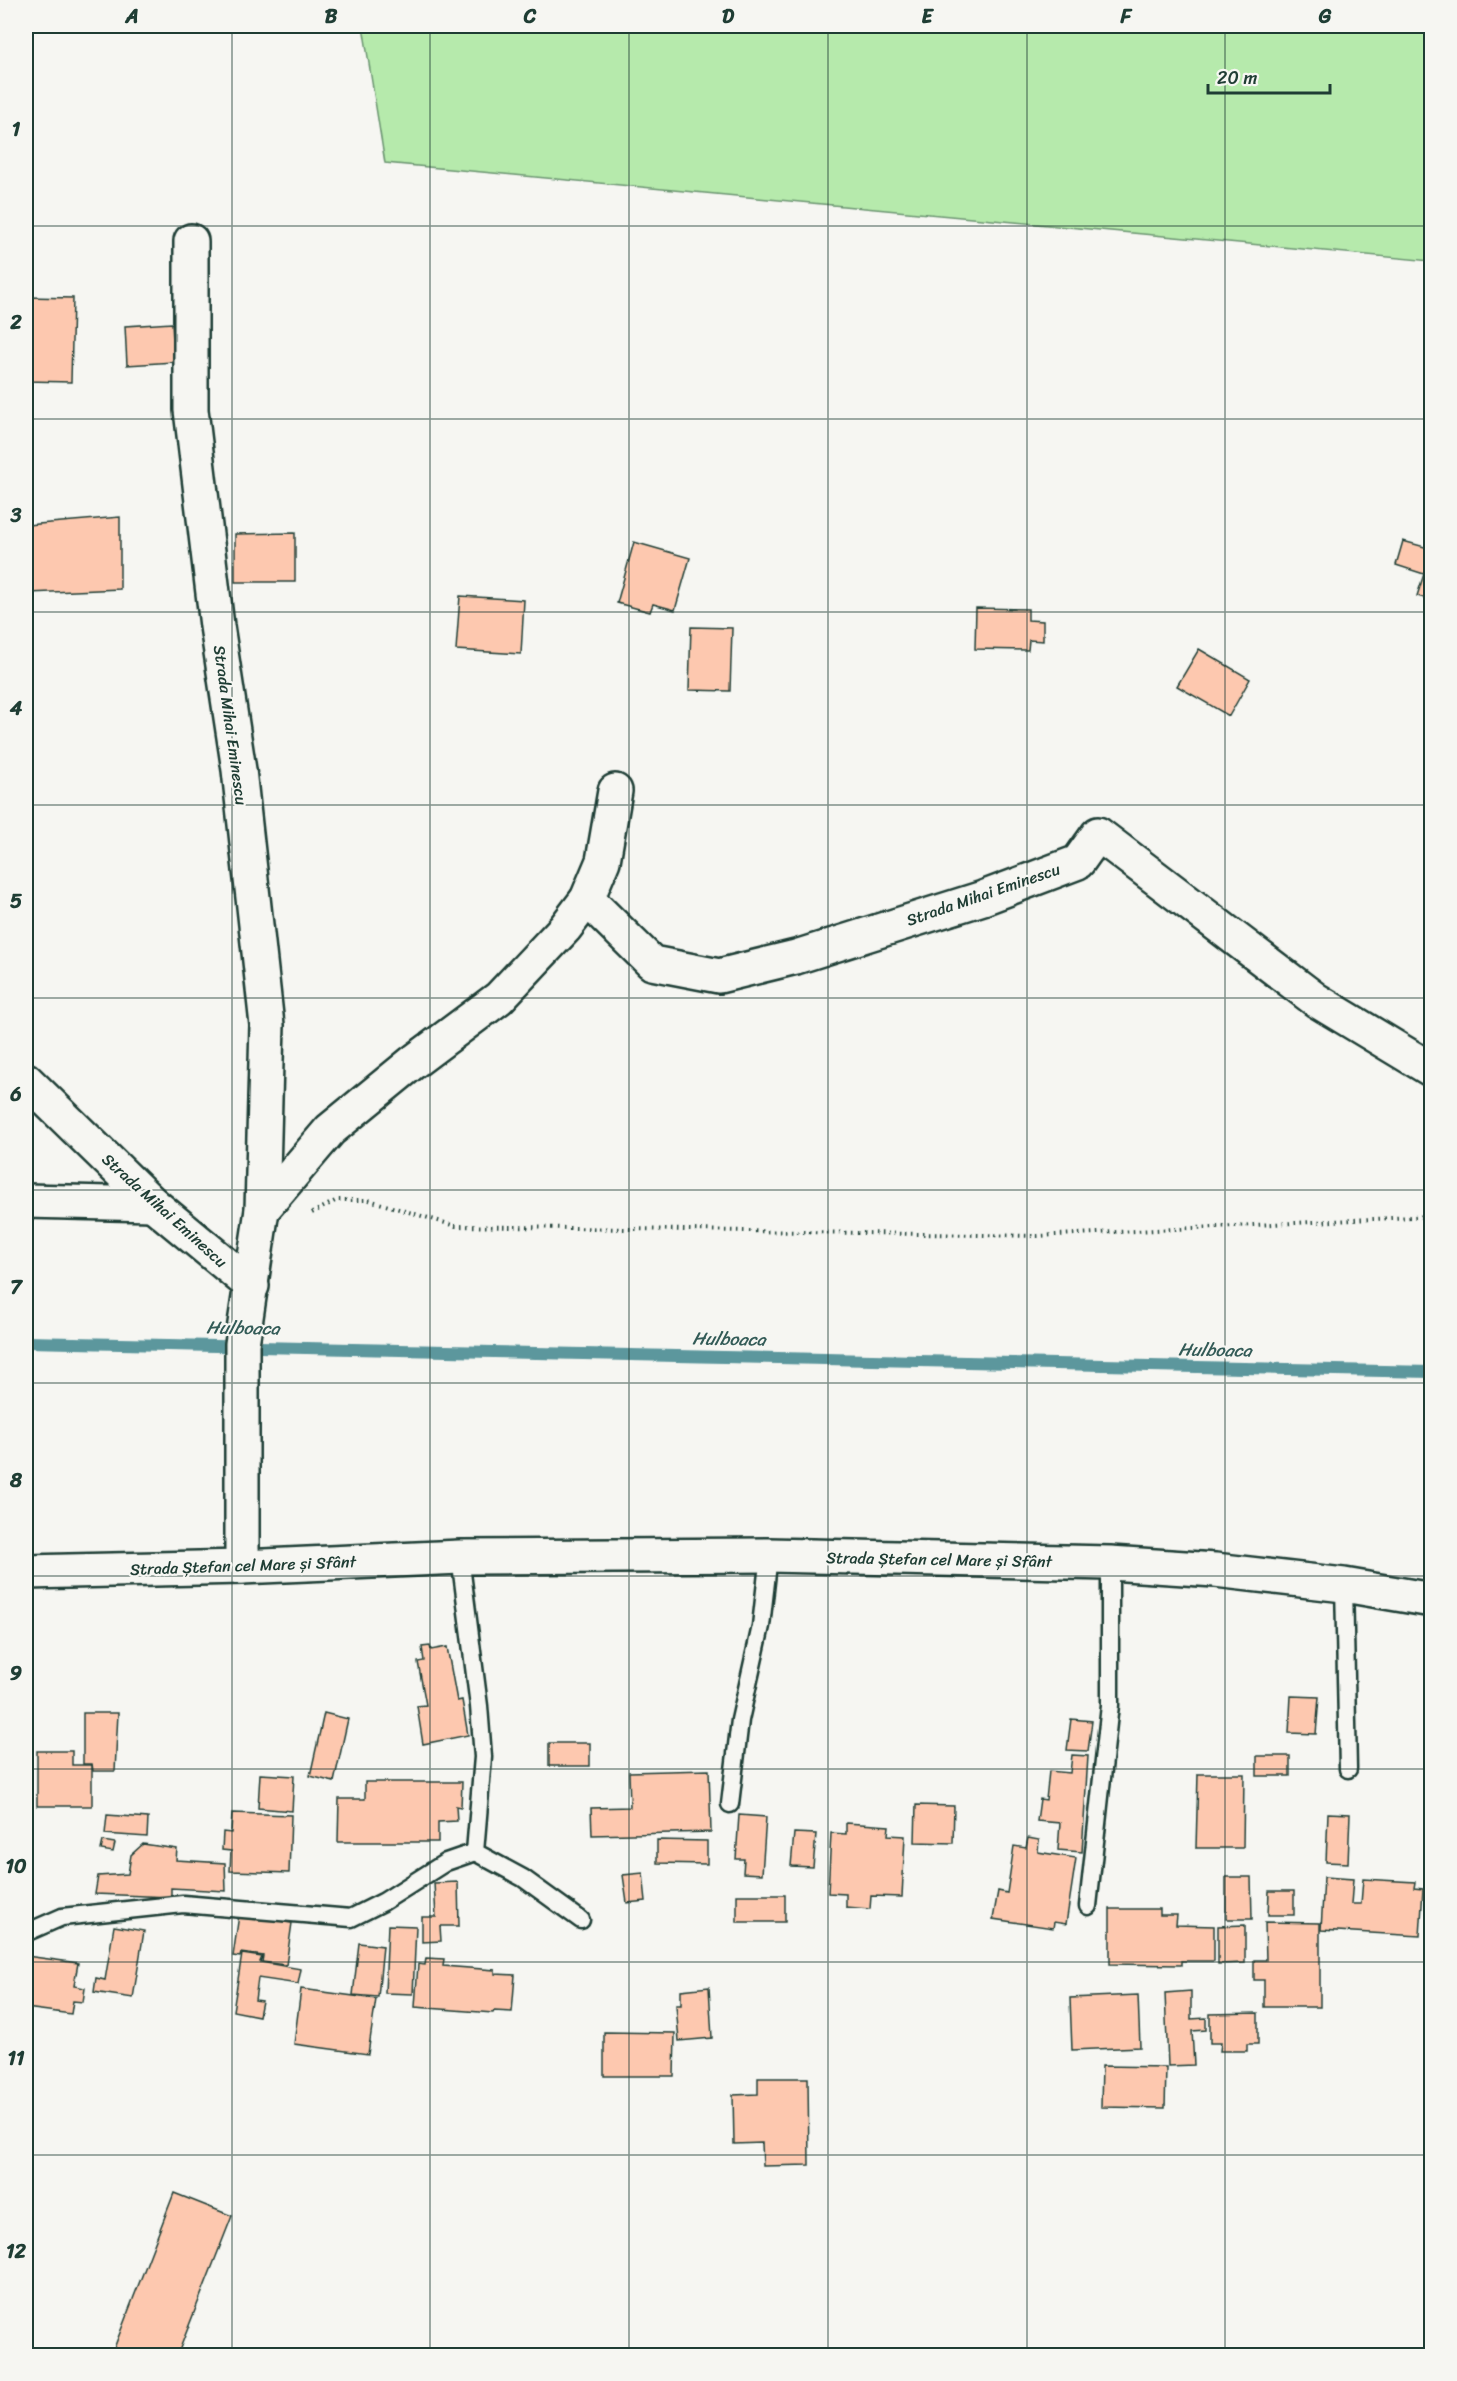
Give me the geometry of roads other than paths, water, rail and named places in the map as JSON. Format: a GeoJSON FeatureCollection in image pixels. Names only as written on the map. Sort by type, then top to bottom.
{"type":"FeatureCollection","features":[{"type":"Feature","properties":{"kind":"street","name":"Strada Mihai Eminescu"},"geometry":{"type":"LineString","coordinates":[[191,241],[191,410],[217,626],[239,770],[267,1025],[262,1210],[252,1286]]}},
{"type":"Feature","properties":{"kind":"street"},"geometry":{"type":"LineString","coordinates":[[262,1210],[330,1130],[412,1063],[499,998],[566,928],[587,899],[603,861],[615,791]]}},
{"type":"Feature","properties":{"kind":"street","name":"Strada Mihai Eminescu"},"geometry":{"type":"LineString","coordinates":[[587,899],[652,963],[719,976],[796,957],[983,898],[1078,862],[1098,834],[1316,1000],[1431,1070]]}},
{"type":"Feature","properties":{"kind":"street","name":"Strada Mihai Eminescu"},"geometry":{"type":"LineString","coordinates":[[26,1080],[153,1204],[252,1286]]}},
{"type":"Feature","properties":{"kind":"street"},"geometry":{"type":"LineString","coordinates":[[26,1201],[153,1204]]}},
{"type":"Feature","properties":{"kind":"street"},"geometry":{"type":"LineString","coordinates":[[242,1567],[242,1344],[252,1286]]}},
{"type":"Feature","properties":{"kind":"street","name":"Strada Ștefan cel Mare și Sfânt"},"geometry":{"type":"LineString","coordinates":[[26,1572],[242,1567],[460,1557],[769,1555],[1110,1563],[1215,1570],[1344,1585],[1431,1600]]}},
{"type":"Feature","properties":{"kind":"lane"},"geometry":{"type":"LineString","coordinates":[[730,1804],[740,1720],[761,1626],[769,1555]]}},
{"type":"Feature","properties":{"kind":"lane"},"geometry":{"type":"LineString","coordinates":[[460,1557],[479,1706],[483,1757],[475,1852]]}},
{"type":"Feature","properties":{"kind":"lane"},"geometry":{"type":"LineString","coordinates":[[1088,1906],[1110,1705],[1110,1563]]}},
{"type":"Feature","properties":{"kind":"lane"},"geometry":{"type":"LineString","coordinates":[[1344,1585],[1348,1769]]}},
{"type":"Feature","properties":{"kind":"lane"},"geometry":{"type":"LineString","coordinates":[[30,1931],[62,1917],[183,1904],[351,1918],[383,1902],[446,1862],[475,1852],[523,1878],[581,1920]]}},
{"type":"Feature","properties":{"kind":"waterway","name":"Hulboaca"},"geometry":{"type":"LineString","coordinates":[[26,1342],[1432,1372]]}}]}
